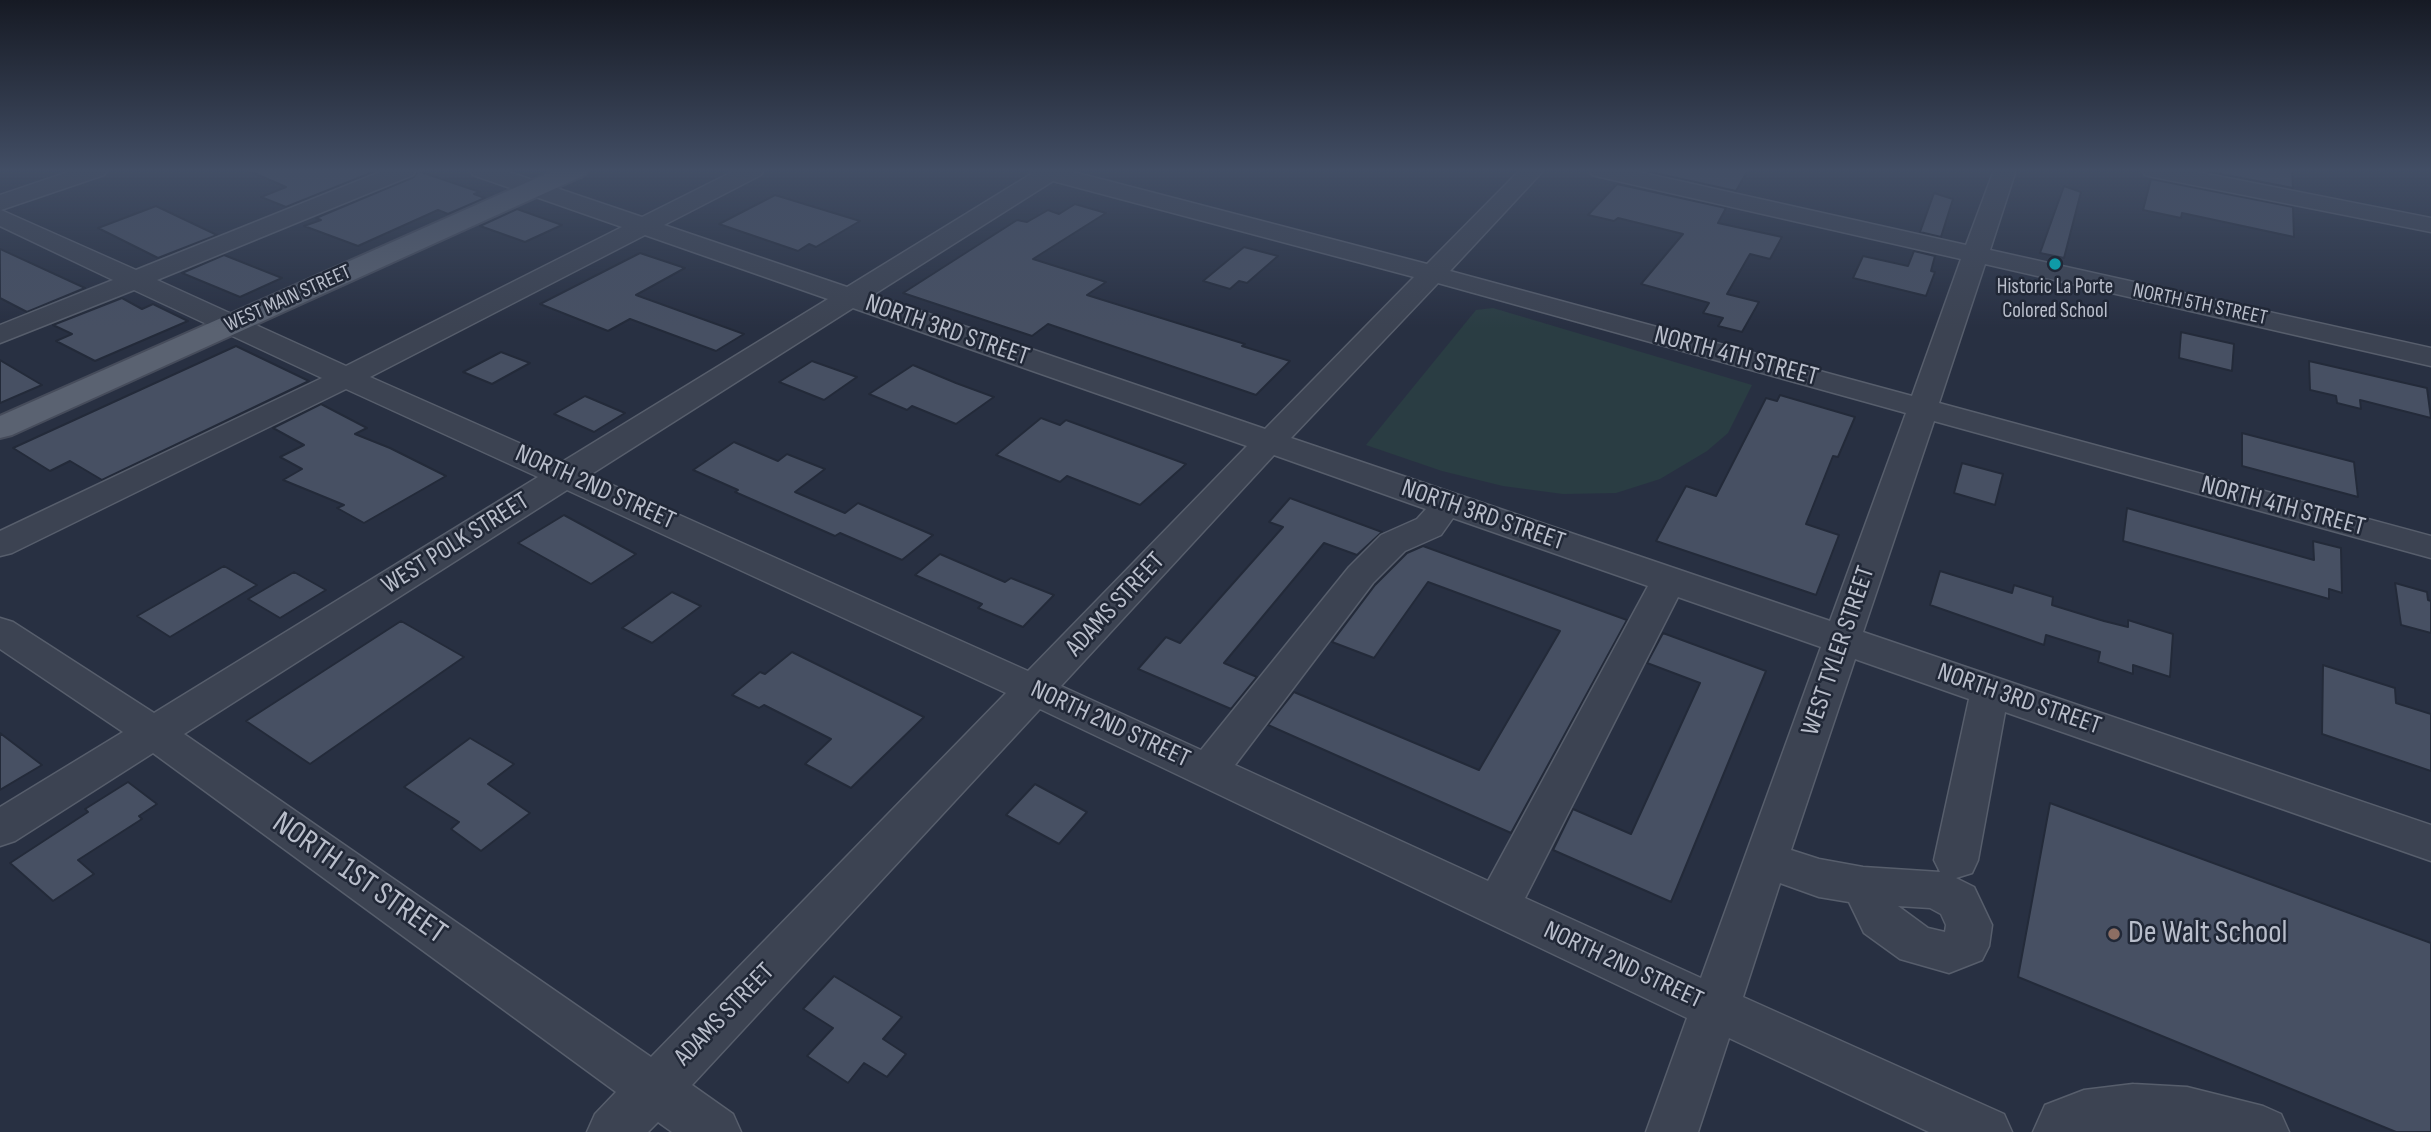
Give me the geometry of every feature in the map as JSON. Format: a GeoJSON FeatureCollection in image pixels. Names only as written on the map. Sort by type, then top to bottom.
{"type":"FeatureCollection","features":[{"type":"Feature","properties":{"kind":"main road","name":"WEST MAIN STREET"},"geometry":{"type":"LineString","coordinates":[[0,428],[458,223]]}},
{"type":"Feature","properties":{"kind":"street","name":"NORTH 2ND STREET"},"geometry":{"type":"LineString","coordinates":[[13,223],[231,325],[1035,690],[1715,1009],[1986,1132]]}},
{"type":"Feature","properties":{"kind":"street"},"geometry":{"type":"LineString","coordinates":[[0,335],[276,223]]}},
{"type":"Feature","properties":{"kind":"street","name":"NORTH 3RD STREET"},"geometry":{"type":"LineString","coordinates":[[634,223],[2431,842]]}},
{"type":"Feature","properties":{"kind":"street"},"geometry":{"type":"LineString","coordinates":[[0,545],[346,377],[649,223]]}},
{"type":"Feature","properties":{"kind":"street","name":"WEST POLK STREET"},"geometry":{"type":"LineString","coordinates":[[0,830],[967,223]]}},
{"type":"Feature","properties":{"kind":"street","name":"NORTH 4TH STREET"},"geometry":{"type":"LineString","coordinates":[[1242,223],[2431,547]]}},
{"type":"Feature","properties":{"kind":"street","name":"ADAMS STREET"},"geometry":{"type":"LineString","coordinates":[[613,1132],[1269,442],[1482,223]]}},
{"type":"Feature","properties":{"kind":"street","name":"NORTH 5TH STREET"},"geometry":{"type":"LineString","coordinates":[[1830,223],[2431,357]]}},
{"type":"Feature","properties":{"kind":"street","name":"WEST TYLER STREET"},"geometry":{"type":"LineString","coordinates":[[1672,1132],[1987,223]]}},
{"type":"Feature","properties":{"kind":"street"},"geometry":{"type":"LineString","coordinates":[[1208,771],[1361,575],[1393,543],[1429,527],[1448,503]]}},
{"type":"Feature","properties":{"kind":"street"},"geometry":{"type":"LineString","coordinates":[[1497,906],[1669,580]]}},
{"type":"Feature","properties":{"kind":"street","name":"NORTH 1ST STREET"},"geometry":{"type":"LineString","coordinates":[[0,631],[153,733],[715,1132]]}},
{"type":"Feature","properties":{"kind":"street"},"geometry":{"type":"LineString","coordinates":[[1956,860],[1990,690]]}},
{"type":"Feature","properties":{"kind":"street"},"geometry":{"type":"LineString","coordinates":[[1766,860],[1819,878],[1863,886]]}},
{"type":"Feature","properties":{"kind":"street"},"geometry":{"type":"LineString","coordinates":[[2059,1132],[2063,1123],[2084,1115],[2133,1109],[2187,1112],[2263,1132]]}},
{"type":"Feature","properties":{"kind":"shaded area"},"geometry":{"type":"Polygon","coordinates":[[[1493,308],[1752,385],[1728,433],[1707,451],[1660,479],[1616,493],[1563,494],[1503,486],[1442,471],[1366,445],[1476,310],[1493,308]]]}},
{"type":"Feature","properties":{"kind":"building"},"geometry":{"type":"Polygon","coordinates":[[[112,223],[191,223],[217,235],[158,258],[98,228],[112,223]]]}},
{"type":"Feature","properties":{"kind":"building"},"geometry":{"type":"Polygon","coordinates":[[[313,223],[409,223],[358,246],[304,226],[313,223]]]}},
{"type":"Feature","properties":{"kind":"building"},"geometry":{"type":"Polygon","coordinates":[[[487,223],[562,225],[525,242],[480,226],[487,223]]]}},
{"type":"Feature","properties":{"kind":"building"},"geometry":{"type":"Polygon","coordinates":[[[857,223],[816,247],[809,244],[798,251],[719,224],[857,223]]]}},
{"type":"Feature","properties":{"kind":"building"},"geometry":{"type":"Polygon","coordinates":[[[1013,223],[1090,223],[1033,259],[1106,282],[1087,295],[1245,344],[1242,346],[1290,361],[1256,395],[1048,324],[1032,336],[903,293],[1013,223]]]}},
{"type":"Feature","properties":{"kind":"building"},"geometry":{"type":"Polygon","coordinates":[[[1638,223],[1718,223],[1782,237],[1770,259],[1750,254],[1727,294],[1759,302],[1742,332],[1718,326],[1723,318],[1703,313],[1709,303],[1641,284],[1683,234],[1638,223]]]}},
{"type":"Feature","properties":{"kind":"building"},"geometry":{"type":"Polygon","coordinates":[[[1923,223],[1945,223],[1941,237],[1920,232],[1923,223]]]}},
{"type":"Feature","properties":{"kind":"building"},"geometry":{"type":"Polygon","coordinates":[[[2051,223],[2073,223],[2064,258],[2040,253],[2051,223]]]}},
{"type":"Feature","properties":{"kind":"building"},"geometry":{"type":"Polygon","coordinates":[[[2228,223],[2294,223],[2294,237],[2228,223]]]}},
{"type":"Feature","properties":{"kind":"building"},"geometry":{"type":"Polygon","coordinates":[[[1244,247],[1278,256],[1247,283],[1239,281],[1230,289],[1203,281],[1244,247]]]}},
{"type":"Feature","properties":{"kind":"building"},"geometry":{"type":"Polygon","coordinates":[[[0,249],[85,288],[27,312],[0,298],[0,249]]]}},
{"type":"Feature","properties":{"kind":"building"},"geometry":{"type":"Polygon","coordinates":[[[1914,251],[1935,256],[1931,271],[1935,272],[1926,296],[1853,278],[1863,256],[1908,266],[1914,251]]]}},
{"type":"Feature","properties":{"kind":"building"},"geometry":{"type":"Polygon","coordinates":[[[640,253],[685,268],[636,295],[744,334],[716,351],[630,319],[608,331],[540,304],[640,253]]]}},
{"type":"Feature","properties":{"kind":"building"},"geometry":{"type":"Polygon","coordinates":[[[224,255],[282,278],[240,297],[182,273],[224,255]]]}},
{"type":"Feature","properties":{"kind":"building"},"geometry":{"type":"Polygon","coordinates":[[[122,298],[142,309],[153,304],[188,321],[95,361],[56,341],[72,334],[53,325],[122,298]]]}},
{"type":"Feature","properties":{"kind":"building"},"geometry":{"type":"Polygon","coordinates":[[[2181,332],[2234,344],[2232,371],[2179,358],[2181,332]]]}},
{"type":"Feature","properties":{"kind":"building"},"geometry":{"type":"Polygon","coordinates":[[[236,346],[309,381],[102,480],[70,461],[50,471],[13,448],[236,346]]]}},
{"type":"Feature","properties":{"kind":"building"},"geometry":{"type":"Polygon","coordinates":[[[501,352],[530,363],[492,384],[463,372],[501,352]]]}},
{"type":"Feature","properties":{"kind":"building"},"geometry":{"type":"Polygon","coordinates":[[[0,360],[42,385],[0,403],[0,360]]]}},
{"type":"Feature","properties":{"kind":"building"},"geometry":{"type":"Polygon","coordinates":[[[812,361],[857,377],[824,400],[779,382],[812,361]]]}},
{"type":"Feature","properties":{"kind":"building"},"geometry":{"type":"Polygon","coordinates":[[[2309,361],[2427,388],[2431,418],[2360,400],[2361,409],[2337,403],[2336,396],[2310,390],[2309,361]]]}},
{"type":"Feature","properties":{"kind":"building"},"geometry":{"type":"Polygon","coordinates":[[[913,365],[994,397],[956,424],[912,406],[907,410],[869,394],[913,365]]]}},
{"type":"Feature","properties":{"kind":"building"},"geometry":{"type":"Polygon","coordinates":[[[1780,395],[1855,417],[1838,457],[1833,456],[1806,524],[1839,535],[1816,595],[1656,541],[1686,486],[1716,496],[1766,398],[1777,401],[1780,395]]]}},
{"type":"Feature","properties":{"kind":"building"},"geometry":{"type":"Polygon","coordinates":[[[585,396],[625,413],[594,432],[554,414],[585,396]]]}},
{"type":"Feature","properties":{"kind":"building"},"geometry":{"type":"Polygon","coordinates":[[[321,404],[367,428],[355,434],[446,476],[364,523],[337,508],[344,505],[283,480],[302,469],[280,457],[304,445],[273,428],[321,404]]]}},
{"type":"Feature","properties":{"kind":"building"},"geometry":{"type":"Polygon","coordinates":[[[1041,418],[1060,425],[1066,420],[1186,464],[1140,505],[1067,476],[1060,482],[996,455],[1041,418]]]}},
{"type":"Feature","properties":{"kind":"building"},"geometry":{"type":"Polygon","coordinates":[[[2242,433],[2354,462],[2358,497],[2242,466],[2242,433]]]}},
{"type":"Feature","properties":{"kind":"building"},"geometry":{"type":"Polygon","coordinates":[[[734,442],[778,461],[787,454],[825,469],[795,492],[845,513],[858,503],[933,535],[902,560],[840,533],[835,536],[735,492],[738,490],[693,470],[734,442]]]}},
{"type":"Feature","properties":{"kind":"building"},"geometry":{"type":"Polygon","coordinates":[[[1962,463],[2003,474],[1995,505],[1954,493],[1962,463]]]}},
{"type":"Feature","properties":{"kind":"building"},"geometry":{"type":"Polygon","coordinates":[[[1290,498],[1382,532],[1357,555],[1324,543],[1224,663],[1257,677],[1231,709],[1138,669],[1166,637],[1180,643],[1283,527],[1269,522],[1290,498]]]}},
{"type":"Feature","properties":{"kind":"building"},"geometry":{"type":"Polygon","coordinates":[[[2127,508],[2314,560],[2313,541],[2341,548],[2342,593],[2329,589],[2329,599],[2123,541],[2127,508]]]}},
{"type":"Feature","properties":{"kind":"building"},"geometry":{"type":"Polygon","coordinates":[[[564,515],[636,554],[591,584],[518,543],[564,515]]]}},
{"type":"Feature","properties":{"kind":"building"},"geometry":{"type":"Polygon","coordinates":[[[1423,546],[1627,620],[1511,833],[1268,725],[1294,692],[1479,770],[1560,631],[1428,582],[1374,658],[1332,642],[1375,585],[1407,553],[1423,546]]]}},
{"type":"Feature","properties":{"kind":"building"},"geometry":{"type":"Polygon","coordinates":[[[940,554],[1005,582],[1011,578],[1054,595],[1023,627],[978,608],[982,604],[915,575],[940,554]]]}},
{"type":"Feature","properties":{"kind":"building"},"geometry":{"type":"Polygon","coordinates":[[[224,566],[257,585],[170,637],[137,616],[224,566]]]}},
{"type":"Feature","properties":{"kind":"building"},"geometry":{"type":"Polygon","coordinates":[[[1940,571],[2012,593],[2014,585],[2053,597],[2052,605],[2128,627],[2128,620],[2173,634],[2170,677],[2133,665],[2133,674],[2098,662],[2100,652],[2046,635],[2044,645],[1930,605],[1940,571]]]}},
{"type":"Feature","properties":{"kind":"building"},"geometry":{"type":"Polygon","coordinates":[[[294,572],[326,590],[280,618],[248,599],[294,572]]]}},
{"type":"Feature","properties":{"kind":"building"},"geometry":{"type":"Polygon","coordinates":[[[2395,583],[2427,592],[2428,600],[2431,601],[2431,633],[2401,625],[2395,583]]]}},
{"type":"Feature","properties":{"kind":"building"},"geometry":{"type":"Polygon","coordinates":[[[672,592],[701,606],[652,643],[622,628],[672,592]]]}},
{"type":"Feature","properties":{"kind":"building"},"geometry":{"type":"Polygon","coordinates":[[[401,621],[464,657],[310,764],[246,721],[401,621]]]}},
{"type":"Feature","properties":{"kind":"building"},"geometry":{"type":"Polygon","coordinates":[[[1663,633],[1766,671],[1671,902],[1553,850],[1573,809],[1631,834],[1700,683],[1647,663],[1663,633]]]}},
{"type":"Feature","properties":{"kind":"building"},"geometry":{"type":"Polygon","coordinates":[[[792,652],[924,717],[851,788],[805,764],[831,739],[764,705],[759,708],[732,695],[760,672],[765,674],[792,652]]]}},
{"type":"Feature","properties":{"kind":"building"},"geometry":{"type":"Polygon","coordinates":[[[2323,665],[2395,688],[2396,703],[2431,714],[2431,771],[2322,734],[2323,665]]]}},
{"type":"Feature","properties":{"kind":"building"},"geometry":{"type":"Polygon","coordinates":[[[0,733],[42,765],[0,790],[0,733]]]}},
{"type":"Feature","properties":{"kind":"building"},"geometry":{"type":"Polygon","coordinates":[[[470,738],[514,764],[488,784],[530,813],[481,851],[451,829],[459,822],[404,787],[470,738]]]}},
{"type":"Feature","properties":{"kind":"building"},"geometry":{"type":"Polygon","coordinates":[[[128,782],[157,804],[139,816],[142,819],[78,860],[94,874],[53,901],[10,863],[88,812],[85,809],[128,782]]]}},
{"type":"Feature","properties":{"kind":"building"},"geometry":{"type":"Polygon","coordinates":[[[1035,784],[1087,812],[1059,844],[1006,815],[1035,784]]]}},
{"type":"Feature","properties":{"kind":"building"},"geometry":{"type":"Polygon","coordinates":[[[2050,803],[2431,943],[2431,1132],[2396,1132],[2018,977],[2050,803]]]}},
{"type":"Feature","properties":{"kind":"building"},"geometry":{"type":"Polygon","coordinates":[[[834,976],[902,1017],[883,1039],[906,1054],[887,1077],[864,1063],[848,1083],[807,1056],[833,1028],[803,1009],[834,976]]]}},
{"type":"Feature","properties":{"kind":"place","name":"Historic La Porte Colored School"},"geometry":{"type":"Point","coordinates":[2055,264]}},
{"type":"Feature","properties":{"kind":"place","name":"De Walt School"},"geometry":{"type":"Point","coordinates":[2114,934]}}]}
